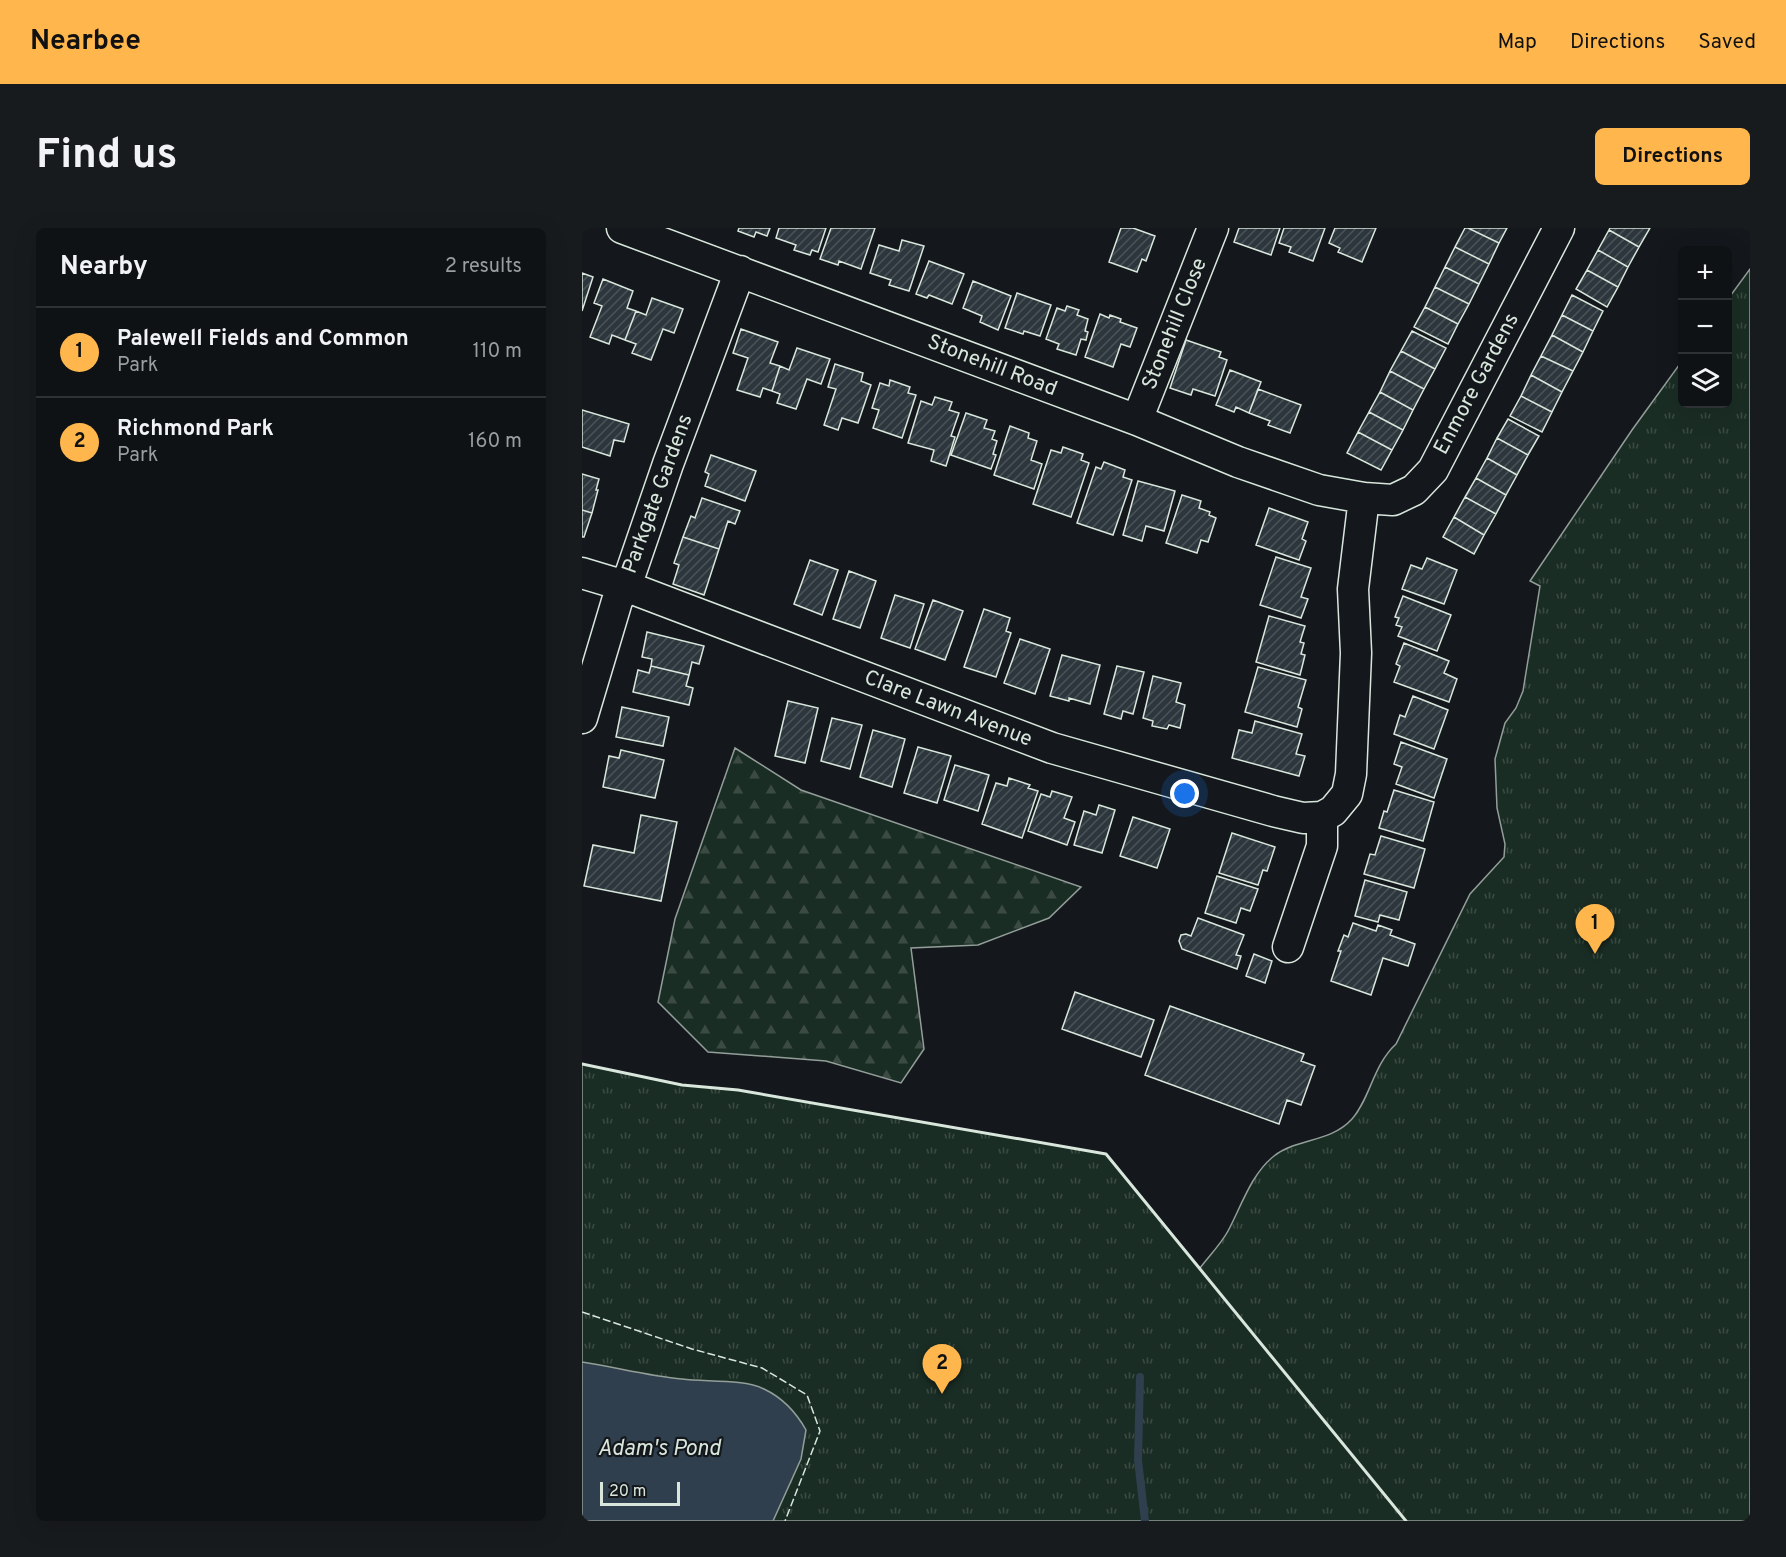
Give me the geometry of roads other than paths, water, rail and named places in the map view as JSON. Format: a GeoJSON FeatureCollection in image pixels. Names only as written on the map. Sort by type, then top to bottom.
{"type":"FeatureCollection","features":[{"type":"Feature","properties":{"kind":"street","name":"Stonehill Road"},"geometry":{"type":"LineString","coordinates":[[622,228],[1137,420],[1238,462],[1319,490],[1364,498]]}},
{"type":"Feature","properties":{"kind":"street","name":"Stonehill Close"},"geometry":{"type":"LineString","coordinates":[[1137,420],[1213,228]]}},
{"type":"Feature","properties":{"kind":"street","name":"Enmore Gardens"},"geometry":{"type":"LineString","coordinates":[[1364,498],[1393,500],[1414,490],[1432,470],[1559,228]]}},
{"type":"Feature","properties":{"kind":"street","name":"Parkgate Gardens"},"geometry":{"type":"LineString","coordinates":[[582,718],[617,601],[625,586],[740,271]]}},
{"type":"Feature","properties":{"kind":"street"},"geometry":{"type":"LineString","coordinates":[[1288,947],[1322,846],[1322,817],[1333,811],[1347,794],[1352,774],[1356,653],[1353,589],[1364,498]]}},
{"type":"Feature","properties":{"kind":"street","name":"Clare Lawn Avenue"},"geometry":{"type":"LineString","coordinates":[[582,573],[625,586],[1052,748],[1273,811],[1303,818],[1322,817]]}},
{"type":"Feature","properties":{"kind":"water","name":"Adam's Pond"},"geometry":{"type":"Polygon","coordinates":[[[582,1362],[670,1378],[736,1382],[764,1389],[783,1401],[798,1417],[806,1430],[801,1459],[773,1521],[582,1521],[582,1362]]]}},
{"type":"Feature","properties":{"kind":"waterway"},"geometry":{"type":"LineString","coordinates":[[1140,1377],[1138,1460],[1145,1521]]}},
{"type":"Feature","properties":{"kind":"place","name":"Palewell Fields and Common"},"geometry":{"type":"Point","coordinates":[1595,954]}},
{"type":"Feature","properties":{"kind":"place","name":"Richmond Park"},"geometry":{"type":"Point","coordinates":[942,1394]}}]}
